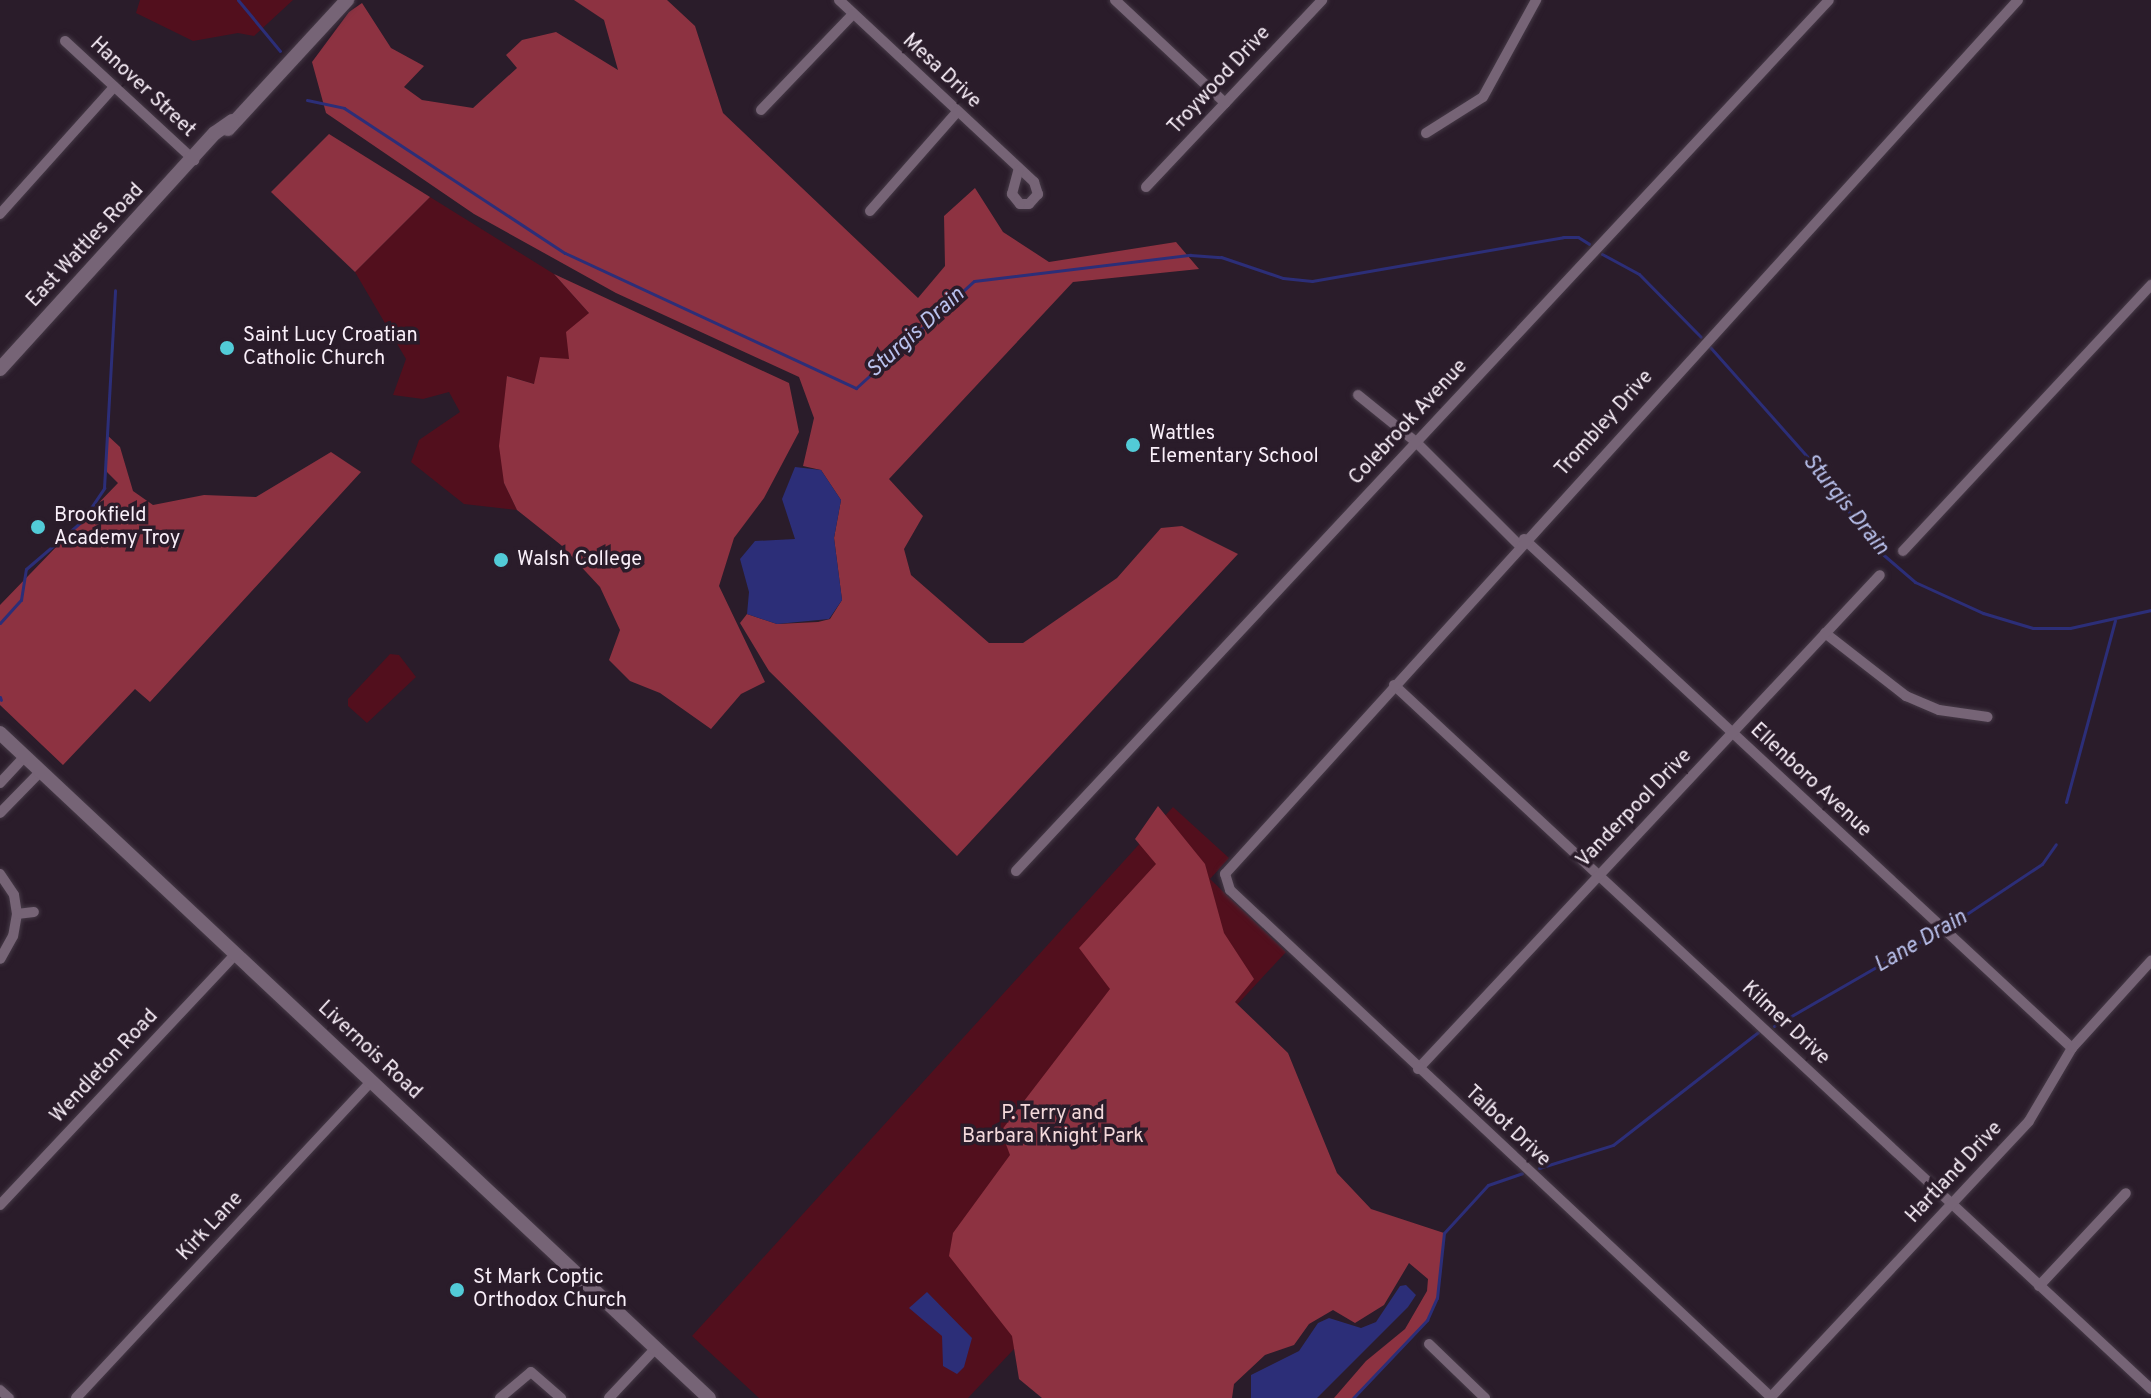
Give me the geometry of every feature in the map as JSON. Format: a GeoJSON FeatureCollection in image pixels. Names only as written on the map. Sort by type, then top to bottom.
{"type":"FeatureCollection","features":[{"type":"Feature","properties":{"kind":"main road","name":"East Wattles Road"},"geometry":{"type":"LineString","coordinates":[[0,369],[198,156],[221,140],[232,121],[347,0]]}},
{"type":"Feature","properties":{"kind":"main road","name":"Livernois Road"},"geometry":{"type":"LineString","coordinates":[[0,733],[709,1398]]}},
{"type":"Feature","properties":{"kind":"street","name":"Mesa Drive"},"geometry":{"type":"LineString","coordinates":[[839,0],[1018,171]]}},
{"type":"Feature","properties":{"kind":"street"},"geometry":{"type":"LineString","coordinates":[[1115,0],[1225,103]]}},
{"type":"Feature","properties":{"kind":"street","name":"Troywood Drive"},"geometry":{"type":"LineString","coordinates":[[1146,187],[1322,0]]}},
{"type":"Feature","properties":{"kind":"street"},"geometry":{"type":"LineString","coordinates":[[1426,133],[1483,97],[1536,0]]}},
{"type":"Feature","properties":{"kind":"street","name":"Colebrook Avenue"},"geometry":{"type":"LineString","coordinates":[[1016,871],[1829,0]]}},
{"type":"Feature","properties":{"kind":"street","name":"Trombley Drive"},"geometry":{"type":"LineString","coordinates":[[1224,877],[1521,542],[2018,0]]}},
{"type":"Feature","properties":{"kind":"street"},"geometry":{"type":"LineString","coordinates":[[761,110],[853,14]]}},
{"type":"Feature","properties":{"kind":"street","name":"Hanover Street"},"geometry":{"type":"LineString","coordinates":[[65,41],[114,87],[198,156]]}},
{"type":"Feature","properties":{"kind":"street"},"geometry":{"type":"LineString","coordinates":[[0,214],[114,87]]}},
{"type":"Feature","properties":{"kind":"street"},"geometry":{"type":"LineString","coordinates":[[870,211],[957,112]]}},
{"type":"Feature","properties":{"kind":"street"},"geometry":{"type":"LineString","coordinates":[[1903,551],[2151,285]]}},
{"type":"Feature","properties":{"kind":"street","name":"Ellenboro Avenue"},"geometry":{"type":"LineString","coordinates":[[1358,395],[1416,442],[2072,1048]]}},
{"type":"Feature","properties":{"kind":"street","name":"Vanderpool Drive"},"geometry":{"type":"LineString","coordinates":[[1418,1069],[1597,874],[1880,575]]}},
{"type":"Feature","properties":{"kind":"street"},"geometry":{"type":"LineString","coordinates":[[1825,633],[1906,696],[1939,710],[1988,717]]}},
{"type":"Feature","properties":{"kind":"street","name":"Kilmer Drive"},"geometry":{"type":"LineString","coordinates":[[1394,685],[2151,1389]]}},
{"type":"Feature","properties":{"kind":"street"},"geometry":{"type":"LineString","coordinates":[[0,783],[24,757]]}},
{"type":"Feature","properties":{"kind":"street"},"geometry":{"type":"LineString","coordinates":[[0,813],[40,772]]}},
{"type":"Feature","properties":{"kind":"street"},"geometry":{"type":"LineString","coordinates":[[0,874],[14,895],[17,914],[13,936],[0,959]]}},
{"type":"Feature","properties":{"kind":"street","name":"Talbot Drive"},"geometry":{"type":"LineString","coordinates":[[1224,877],[1230,890],[1771,1398]]}},
{"type":"Feature","properties":{"kind":"street"},"geometry":{"type":"LineString","coordinates":[[17,914],[34,912]]}},
{"type":"Feature","properties":{"kind":"street","name":"Wendleton Road"},"geometry":{"type":"LineString","coordinates":[[0,1205],[236,954]]}},
{"type":"Feature","properties":{"kind":"street","name":"Hartland Drive"},"geometry":{"type":"LineString","coordinates":[[1771,1398],[2039,1109],[2072,1048],[2151,961]]}},
{"type":"Feature","properties":{"kind":"street","name":"Kirk Lane"},"geometry":{"type":"LineString","coordinates":[[76,1398],[372,1081]]}},
{"type":"Feature","properties":{"kind":"street"},"geometry":{"type":"LineString","coordinates":[[2039,1286],[2126,1193]]}},
{"type":"Feature","properties":{"kind":"street"},"geometry":{"type":"LineString","coordinates":[[1429,1344],[1485,1398]]}},
{"type":"Feature","properties":{"kind":"street"},"geometry":{"type":"LineString","coordinates":[[609,1398],[656,1348]]}},
{"type":"Feature","properties":{"kind":"street"},"geometry":{"type":"LineString","coordinates":[[500,1398],[531,1372],[561,1398]]}},
{"type":"Feature","properties":{"kind":"street"},"geometry":{"type":"LineString","coordinates":[[0,1390],[9,1398]]}},
{"type":"Feature","properties":{"kind":"green space"},"geometry":{"type":"Polygon","coordinates":[[[140,0],[293,0],[254,36],[238,33],[193,41],[136,13],[140,0]]]}},
{"type":"Feature","properties":{"kind":"green space"},"geometry":{"type":"Polygon","coordinates":[[[574,0],[667,0],[695,26],[723,113],[918,298],[945,266],[944,216],[975,188],[1003,232],[1049,262],[1176,242],[1199,269],[1073,282],[889,479],[923,516],[904,549],[911,575],[989,643],[1023,643],[1117,578],[1161,528],[1182,526],[1238,554],[957,856],[769,671],[740,623],[747,614],[777,624],[818,622],[830,619],[842,600],[834,538],[841,500],[821,470],[803,466],[814,418],[799,377],[616,293],[474,214],[326,113],[312,62],[349,12],[362,3],[391,48],[424,66],[404,87],[422,100],[473,108],[517,68],[506,55],[522,40],[556,32],[618,70],[604,20],[574,0]]]}},
{"type":"Feature","properties":{"kind":"green space"},"geometry":{"type":"Polygon","coordinates":[[[329,134],[430,197],[355,272],[271,192],[329,134]]]}},
{"type":"Feature","properties":{"kind":"green space"},"geometry":{"type":"Polygon","coordinates":[[[430,197],[554,274],[589,313],[569,359],[534,384],[508,376],[504,483],[517,510],[464,504],[411,462],[419,440],[460,412],[449,392],[423,399],[393,395],[406,359],[355,272],[430,197]]]}},
{"type":"Feature","properties":{"kind":"green space"},"geometry":{"type":"Polygon","coordinates":[[[554,274],[789,383],[799,432],[764,498],[734,538],[719,586],[765,682],[741,694],[711,729],[660,693],[630,681],[609,660],[620,630],[600,587],[561,545],[517,510],[504,483],[499,446],[507,376],[534,384],[540,357],[569,359],[566,332],[589,313],[554,274]]]}},
{"type":"Feature","properties":{"kind":"green space"},"geometry":{"type":"Polygon","coordinates":[[[106,434],[120,447],[133,491],[153,505],[204,495],[256,497],[331,452],[361,472],[150,702],[135,689],[63,765],[0,705],[0,605],[118,483],[107,472],[106,434]]]}},
{"type":"Feature","properties":{"kind":"green space"},"geometry":{"type":"Polygon","coordinates":[[[390,654],[399,655],[416,677],[367,723],[348,706],[348,699],[390,654]]]}},
{"type":"Feature","properties":{"kind":"green space"},"geometry":{"type":"Polygon","coordinates":[[[1158,806],[1205,864],[1224,933],[1254,979],[1235,1002],[1288,1053],[1337,1173],[1371,1209],[1444,1233],[1437,1298],[1427,1320],[1353,1398],[1334,1398],[1366,1361],[1405,1329],[1427,1291],[1428,1279],[1409,1263],[1384,1305],[1355,1323],[1333,1310],[1309,1324],[1294,1345],[1265,1355],[1234,1384],[1232,1398],[1042,1398],[1019,1379],[1012,1336],[949,1256],[953,1233],[1010,1155],[1001,1131],[1110,989],[1079,948],[1156,864],[1135,839],[1158,806]]]}},
{"type":"Feature","properties":{"kind":"green space","name":"P. Terry and Barbara Knight Park"},"geometry":{"type":"Polygon","coordinates":[[[1173,807],[1229,858],[1210,879],[1286,952],[1222,1021],[1247,1101],[968,1398],[759,1398],[692,1336],[1173,807]]]}},
{"type":"Feature","properties":{"kind":"shaded area"},"geometry":{"type":"Polygon","coordinates":[[[795,467],[821,470],[841,500],[834,538],[842,600],[829,619],[777,624],[747,614],[749,592],[740,559],[755,541],[795,539],[782,499],[795,467]]]}},
{"type":"Feature","properties":{"kind":"shaded area"},"geometry":{"type":"Polygon","coordinates":[[[1406,1285],[1416,1295],[1408,1307],[1317,1398],[1251,1398],[1251,1375],[1299,1351],[1318,1323],[1329,1318],[1361,1328],[1376,1322],[1400,1286],[1406,1285]]]}},
{"type":"Feature","properties":{"kind":"shaded area"},"geometry":{"type":"Polygon","coordinates":[[[927,1292],[972,1338],[964,1367],[957,1374],[943,1366],[942,1336],[909,1308],[927,1292]]]}},
{"type":"Feature","properties":{"kind":"waterway","name":"Sturgis Drain"},"geometry":{"type":"LineString","coordinates":[[238,0],[280,51]]}},
{"type":"Feature","properties":{"kind":"waterway","name":"Sturgis Drain"},"geometry":{"type":"LineString","coordinates":[[307,100],[344,108],[565,253],[856,388],[974,281],[1190,255],[1221,257],[1283,278],[1312,281],[1563,237],[1578,237],[1589,244]]}},
{"type":"Feature","properties":{"kind":"waterway","name":"Sturgis Drain"},"geometry":{"type":"LineString","coordinates":[[1602,254],[1639,274],[1701,337]]}},
{"type":"Feature","properties":{"kind":"waterway"},"geometry":{"type":"LineString","coordinates":[[0,623],[21,600],[26,569],[82,521],[104,488],[115,290]]}},
{"type":"Feature","properties":{"kind":"waterway","name":"Sturgis Drain"},"geometry":{"type":"LineString","coordinates":[[1710,347],[1821,472],[1872,545],[1915,582],[1983,613],[2033,628],[2070,628],[2151,610]]}},
{"type":"Feature","properties":{"kind":"waterway","name":"Lane Drain"},"geometry":{"type":"LineString","coordinates":[[2066,802],[2115,620]]}},
{"type":"Feature","properties":{"kind":"waterway","name":"Lane Drain"},"geometry":{"type":"LineString","coordinates":[[1947,927],[2042,864],[2056,844]]}},
{"type":"Feature","properties":{"kind":"waterway","name":"Lane Drain"},"geometry":{"type":"LineString","coordinates":[[1774,1026],[1940,930]]}},
{"type":"Feature","properties":{"kind":"waterway","name":"Lane Drain"},"geometry":{"type":"LineString","coordinates":[[1539,1168],[1613,1145],[1758,1032]]}},
{"type":"Feature","properties":{"kind":"waterway","name":"Lane Drain"},"geometry":{"type":"LineString","coordinates":[[1353,1398],[1427,1320],[1437,1298],[1444,1233],[1488,1185],[1522,1173]]}},
{"type":"Feature","properties":{"kind":"place","name":"Saint Lucy Croatian Catholic Church"},"geometry":{"type":"Point","coordinates":[227,348]}},
{"type":"Feature","properties":{"kind":"place","name":"Wattles Elementary School"},"geometry":{"type":"Point","coordinates":[1133,445]}},
{"type":"Feature","properties":{"kind":"place","name":"Brookfield Academy Troy"},"geometry":{"type":"Point","coordinates":[38,527]}},
{"type":"Feature","properties":{"kind":"place","name":"Walsh College"},"geometry":{"type":"Point","coordinates":[501,560]}},
{"type":"Feature","properties":{"kind":"place","name":"St Mark Coptic Orthodox Church"},"geometry":{"type":"Point","coordinates":[457,1290]}}]}
